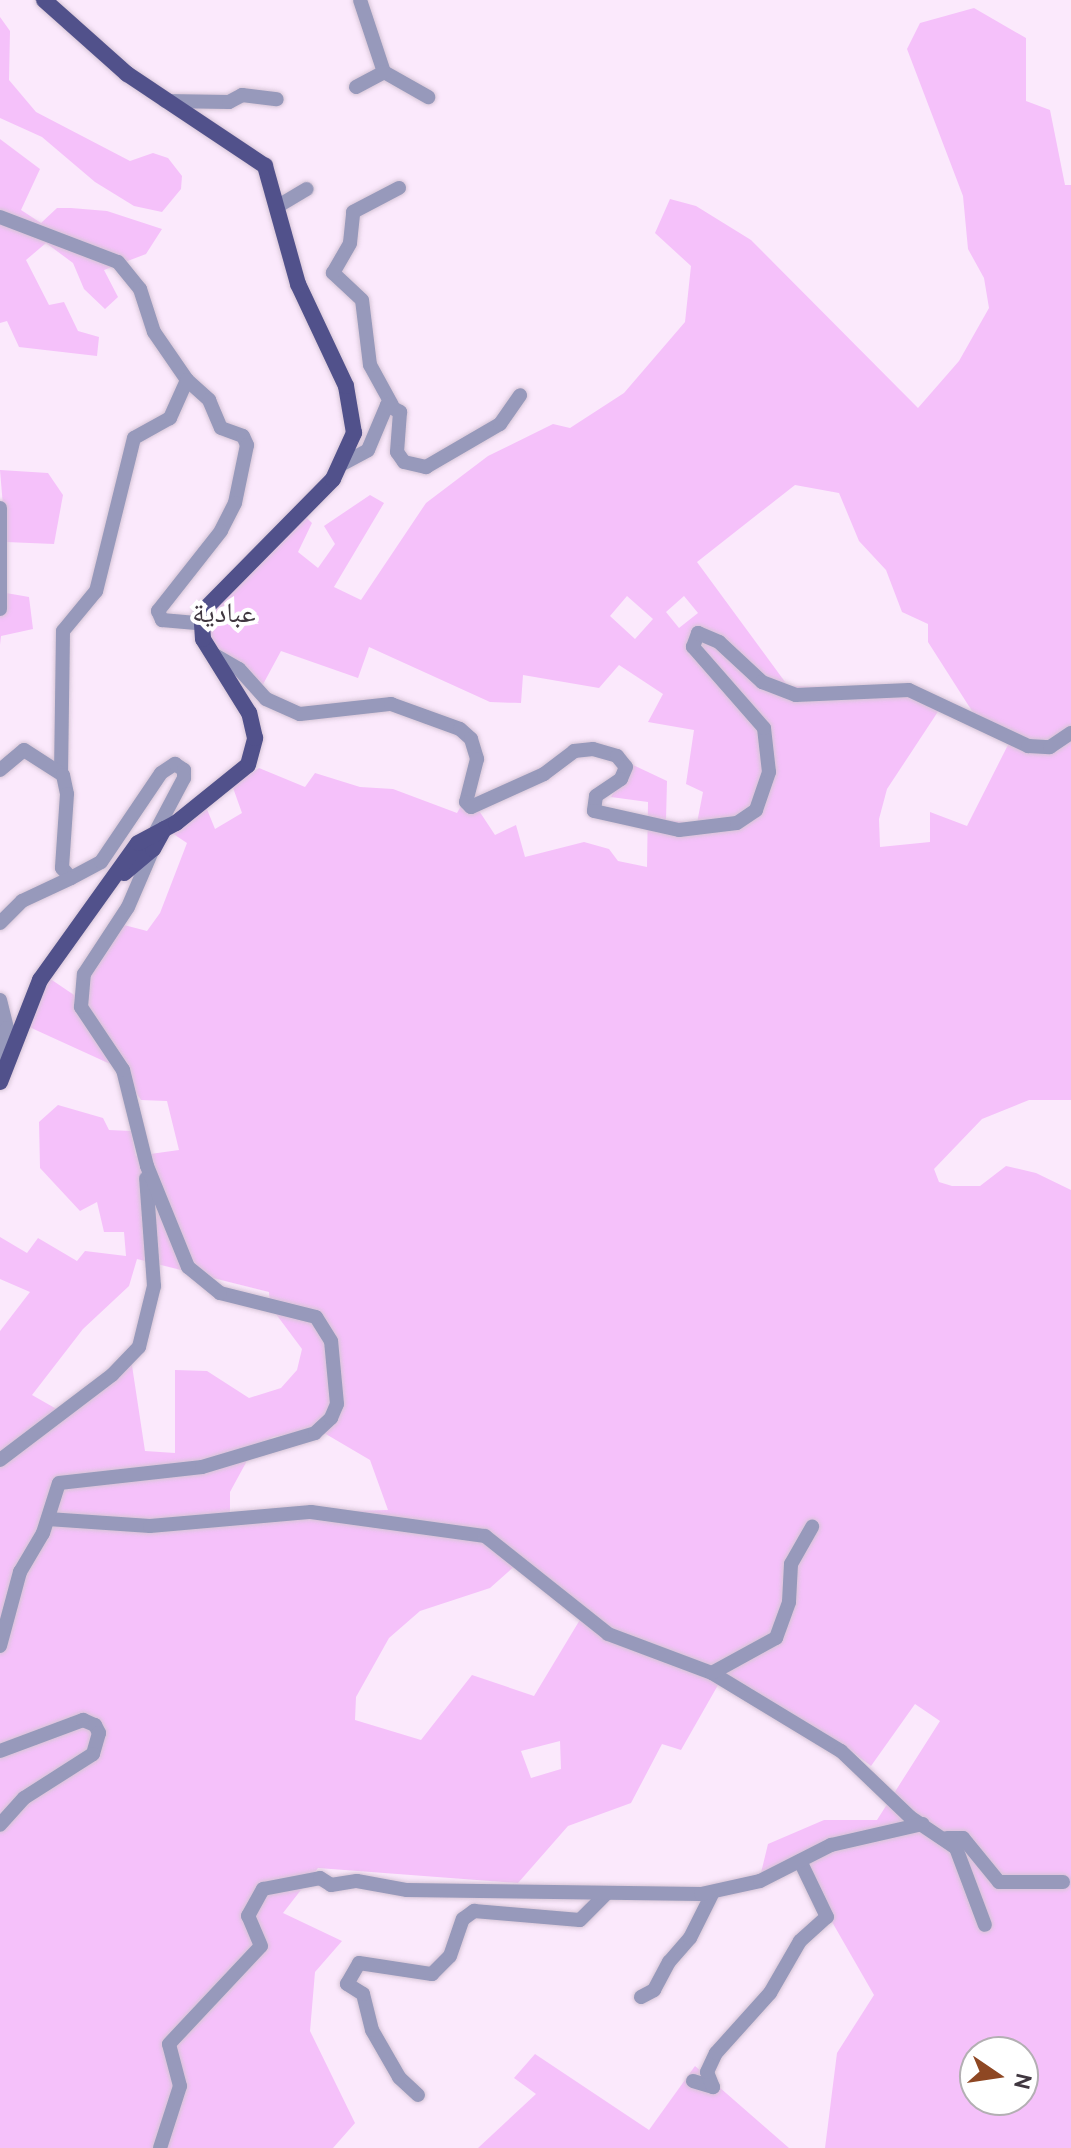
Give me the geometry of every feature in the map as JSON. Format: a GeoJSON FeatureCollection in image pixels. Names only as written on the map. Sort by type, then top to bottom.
{"type":"FeatureCollection","features":[{"type":"Feature","properties":{"kind":"main road"},"geometry":{"type":"LineString","coordinates":[[1,1073],[40,980],[116,878],[138,843],[237,778],[253,751],[249,713],[213,654],[199,623],[205,606],[344,463],[354,433],[346,386],[298,284],[272,177],[256,156],[164,101],[44,0]]}},
{"type":"Feature","properties":{"kind":"main road"},"geometry":{"type":"LineString","coordinates":[[116,878],[153,849],[160,830]]}},
{"type":"Feature","properties":{"kind":"street"},"geometry":{"type":"LineString","coordinates":[[360,0],[384,72],[428,97]]}},
{"type":"Feature","properties":{"kind":"street"},"geometry":{"type":"LineString","coordinates":[[356,87],[384,72]]}},
{"type":"Feature","properties":{"kind":"street"},"geometry":{"type":"LineString","coordinates":[[164,101],[229,102],[242,95],[277,99]]}},
{"type":"Feature","properties":{"kind":"street"},"geometry":{"type":"LineString","coordinates":[[399,188],[353,212],[350,243],[333,273],[362,300],[370,365],[392,405],[400,412],[397,452],[404,462],[426,467],[500,424],[520,395]]}},
{"type":"Feature","properties":{"kind":"street"},"geometry":{"type":"LineString","coordinates":[[280,205],[307,189]]}},
{"type":"Feature","properties":{"kind":"street"},"geometry":{"type":"LineString","coordinates":[[0,217],[118,262],[140,289],[154,332],[187,380],[209,400],[221,428],[243,436],[247,445],[235,503],[221,531],[158,611],[162,620],[199,623]]}},
{"type":"Feature","properties":{"kind":"street"},"geometry":{"type":"LineString","coordinates":[[71,878],[62,868],[67,794],[61,772],[66,674],[63,631],[96,591],[134,438],[170,418],[187,380]]}},
{"type":"Feature","properties":{"kind":"street"},"geometry":{"type":"LineString","coordinates":[[344,463],[361,458],[380,414],[392,405]]}},
{"type":"Feature","properties":{"kind":"street"},"geometry":{"type":"LineString","coordinates":[[0,508],[0,609]]}},
{"type":"Feature","properties":{"kind":"street"},"geometry":{"type":"LineString","coordinates":[[213,654],[239,669],[266,699],[300,714],[391,704],[460,729],[471,739],[477,759],[466,802],[471,807],[544,774],[574,751],[593,749],[617,756],[626,767],[621,779],[596,796],[594,811],[679,830],[737,823],[756,810],[769,772],[764,728],[693,647],[698,633],[719,642],[762,682],[796,695],[909,690],[1007,740],[1050,747],[1071,733]]}},
{"type":"Feature","properties":{"kind":"street"},"geometry":{"type":"LineString","coordinates":[[0,770],[24,750],[61,772]]}},
{"type":"Feature","properties":{"kind":"street"},"geometry":{"type":"LineString","coordinates":[[0,923],[22,901],[101,862],[161,773],[175,764],[184,770],[184,778],[160,830]]}},
{"type":"Feature","properties":{"kind":"street"},"geometry":{"type":"LineString","coordinates":[[0,1646],[20,1572],[48,1519],[56,1486],[68,1478],[122,1478],[202,1467],[315,1433],[331,1418],[337,1404],[331,1341],[323,1324],[307,1313],[220,1293],[197,1277],[180,1255],[147,1166],[129,1083],[85,1017],[79,996],[84,974],[128,907],[153,849]]}},
{"type":"Feature","properties":{"kind":"street"},"geometry":{"type":"LineString","coordinates":[[0,1000],[7,1028],[0,1054]]}},
{"type":"Feature","properties":{"kind":"street"},"geometry":{"type":"LineString","coordinates":[[0,1460],[74,1407],[139,1347],[154,1286],[147,1166]]}},
{"type":"Feature","properties":{"kind":"street"},"geometry":{"type":"LineString","coordinates":[[48,1519],[150,1526],[311,1512],[438,1533],[475,1533],[511,1552],[608,1634],[712,1673],[841,1751],[923,1824],[947,1838],[963,1838],[999,1882],[1063,1882]]}},
{"type":"Feature","properties":{"kind":"street"},"geometry":{"type":"LineString","coordinates":[[712,1673],[776,1638],[789,1602],[791,1564],[812,1527]]}},
{"type":"Feature","properties":{"kind":"street"},"geometry":{"type":"LineString","coordinates":[[0,1751],[74,1721],[95,1725],[99,1733],[93,1754],[24,1798],[0,1825]]}},
{"type":"Feature","properties":{"kind":"street"},"geometry":{"type":"LineString","coordinates":[[160,2148],[180,2086],[169,2044],[261,1946],[248,1916],[263,1889],[320,1878],[331,1885],[357,1881],[407,1890],[713,1892],[760,1881],[831,1845],[923,1824]]}},
{"type":"Feature","properties":{"kind":"street"},"geometry":{"type":"LineString","coordinates":[[947,1838],[970,1879],[985,1925]]}},
{"type":"Feature","properties":{"kind":"street"},"geometry":{"type":"LineString","coordinates":[[693,2081],[713,2087],[707,2072],[716,2053],[770,1993],[800,1941],[827,1917],[800,1861]]}},
{"type":"Feature","properties":{"kind":"street"},"geometry":{"type":"LineString","coordinates":[[641,1997],[654,1990],[669,1962],[690,1938],[713,1892]]}},
{"type":"Feature","properties":{"kind":"street"},"geometry":{"type":"LineString","coordinates":[[418,2095],[399,2077],[372,2030],[363,1994],[347,1984],[359,1963],[432,1974],[450,1956],[463,1919],[474,1911],[580,1920],[607,1893]]}},
{"type":"Feature","properties":{"kind":"shaded area"},"geometry":{"type":"Polygon","coordinates":[[[974,8],[1026,38],[1026,101],[1050,110],[1065,185],[1071,185],[1071,1100],[1029,1100],[982,1119],[934,1169],[939,1182],[952,1186],[980,1186],[1006,1166],[1036,1173],[1071,1190],[1071,2148],[825,2148],[837,2053],[874,1995],[801,1868],[760,1877],[768,1844],[824,1820],[877,1820],[940,1721],[915,1704],[871,1766],[839,1742],[722,1678],[681,1750],[662,1744],[631,1803],[568,1826],[518,1883],[318,1868],[283,1913],[342,1941],[315,1972],[310,2031],[355,2123],[333,2148],[0,2148],[0,1331],[30,1292],[0,1279],[0,1237],[27,1253],[38,1238],[77,1261],[85,1251],[126,1256],[124,1232],[104,1232],[97,1202],[80,1211],[40,1168],[39,1122],[58,1105],[103,1118],[109,1130],[131,1131],[136,1156],[179,1150],[167,1101],[141,1100],[119,1068],[27,1026],[49,978],[74,995],[97,954],[124,925],[147,931],[160,913],[187,843],[166,829],[202,797],[215,829],[242,813],[232,785],[259,768],[305,787],[315,773],[360,787],[393,789],[457,813],[468,794],[495,835],[516,825],[525,857],[584,842],[609,849],[618,861],[647,867],[648,802],[611,797],[631,764],[667,781],[666,820],[697,823],[703,792],[686,784],[694,730],[648,722],[663,694],[619,665],[599,688],[523,675],[521,703],[490,702],[369,647],[358,678],[281,651],[261,688],[215,646],[202,620],[300,511],[312,523],[298,552],[318,568],[335,544],[324,526],[370,495],[384,503],[334,587],[361,600],[426,503],[488,456],[553,424],[570,428],[624,393],[685,322],[691,266],[655,233],[670,199],[696,206],[751,240],[918,408],[959,361],[989,308],[984,278],[968,249],[963,196],[907,49],[920,23],[974,8]],[[795,485],[697,562],[788,686],[886,688],[945,701],[887,789],[879,819],[880,847],[930,842],[930,812],[967,826],[1011,739],[979,722],[928,642],[928,624],[902,612],[886,570],[859,541],[839,493],[795,485]],[[627,596],[610,616],[635,639],[653,619],[627,596]],[[684,596],[666,612],[679,628],[698,613],[684,596]],[[137,1259],[129,1286],[83,1329],[32,1395],[67,1415],[131,1359],[145,1451],[175,1453],[175,1370],[207,1371],[249,1398],[281,1388],[297,1370],[302,1349],[270,1306],[269,1292],[137,1259]],[[319,1430],[273,1437],[249,1457],[230,1492],[230,1514],[388,1510],[370,1460],[319,1430]],[[517,1564],[490,1588],[420,1611],[389,1638],[356,1697],[355,1720],[421,1740],[472,1675],[534,1696],[581,1618],[517,1564]],[[560,1741],[521,1751],[531,1778],[561,1769],[560,1741]]]}},
{"type":"Feature","properties":{"kind":"shaded area"},"geometry":{"type":"Polygon","coordinates":[[[0,17],[10,31],[9,80],[36,112],[130,161],[153,153],[168,158],[182,176],[181,189],[162,212],[134,206],[95,182],[42,137],[0,118],[0,17]]]}},
{"type":"Feature","properties":{"kind":"shaded area"},"geometry":{"type":"Polygon","coordinates":[[[0,139],[40,169],[21,210],[41,223],[57,208],[71,208],[107,211],[162,229],[146,254],[104,270],[118,297],[105,309],[84,289],[73,263],[46,243],[26,260],[49,305],[64,302],[78,331],[99,337],[97,356],[19,347],[7,321],[0,323],[0,139]]]}},
{"type":"Feature","properties":{"kind":"shaded area"},"geometry":{"type":"Polygon","coordinates":[[[0,470],[48,473],[63,495],[54,544],[6,542],[0,470]]]}},
{"type":"Feature","properties":{"kind":"shaded area"},"geometry":{"type":"Polygon","coordinates":[[[6,593],[29,597],[33,629],[1,636],[0,645],[0,602],[6,593]]]}},
{"type":"Feature","properties":{"kind":"shaded area"},"geometry":{"type":"Polygon","coordinates":[[[535,2054],[649,2130],[695,2066],[789,2148],[478,2148],[536,2094],[514,2078],[535,2054]]]}},
{"type":"Feature","properties":{"kind":"district","name":"عبادية"},"geometry":{"type":"Point","coordinates":[224,615]}}]}
